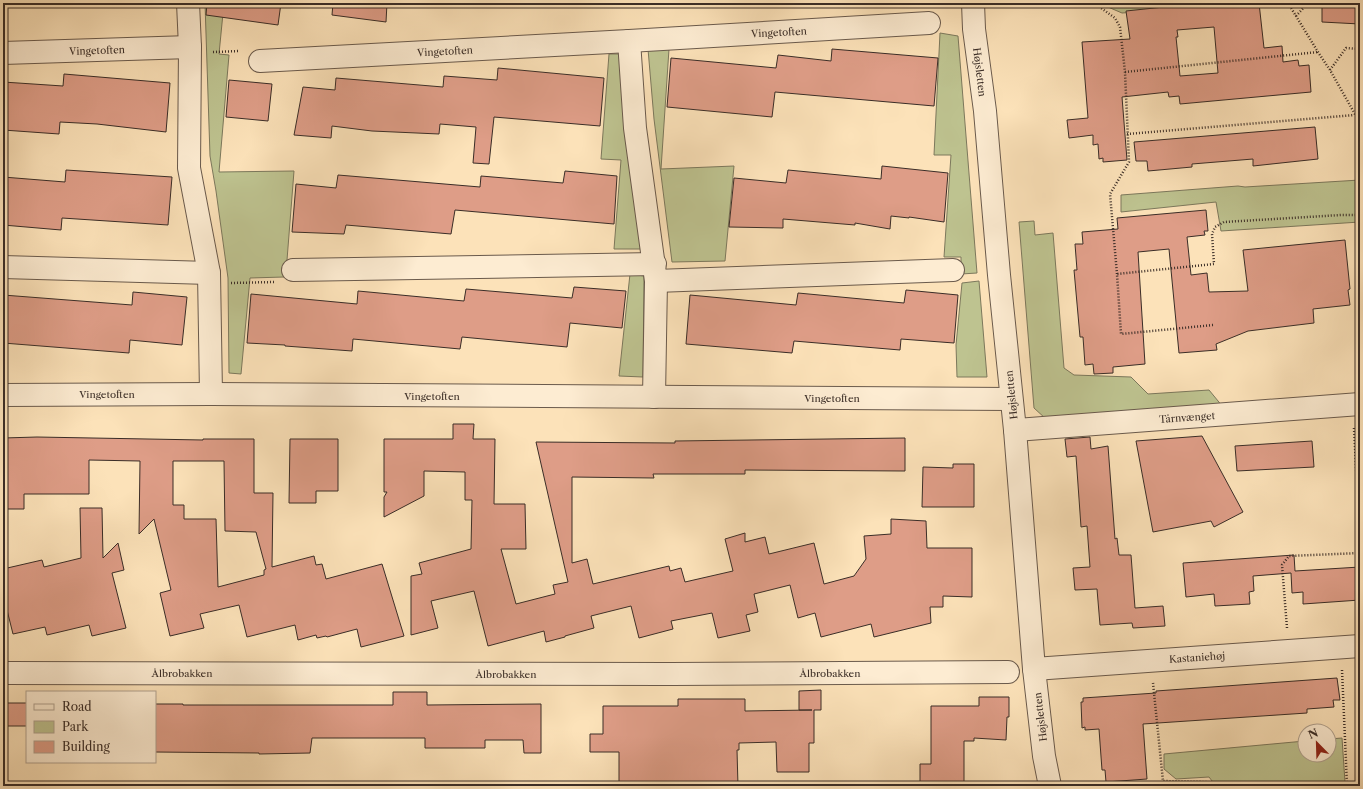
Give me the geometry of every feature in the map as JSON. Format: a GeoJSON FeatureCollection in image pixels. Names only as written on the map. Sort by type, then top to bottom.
{"type":"FeatureCollection","features":[{"type":"Feature","properties":{"kind":"street"},"geometry":{"type":"LineString","coordinates":[[188,3],[190,47],[189,168],[209,273],[211,394]]}},
{"type":"Feature","properties":{"kind":"street","name":"Højsletten"},"geometry":{"type":"LineString","coordinates":[[973,3],[974,29],[985,111],[1015,430],[1034,669],[1044,756],[1050,786]]}},
{"type":"Feature","properties":{"kind":"street","name":"Vingetoften"},"geometry":{"type":"LineString","coordinates":[[260,61],[929,23]]}},
{"type":"Feature","properties":{"kind":"street"},"geometry":{"type":"LineString","coordinates":[[629,41],[635,128],[655,273],[654,397]]}},
{"type":"Feature","properties":{"kind":"street","name":"Vingetoften"},"geometry":{"type":"LineString","coordinates":[[3,53],[190,47]]}},
{"type":"Feature","properties":{"kind":"street"},"geometry":{"type":"LineString","coordinates":[[3,266],[209,273]]}},
{"type":"Feature","properties":{"kind":"street"},"geometry":{"type":"LineString","coordinates":[[292,270],[655,273],[953,270]]}},
{"type":"Feature","properties":{"kind":"street","name":"Vingetoften"},"geometry":{"type":"LineString","coordinates":[[3,394],[1011,399]]}},
{"type":"Feature","properties":{"kind":"street","name":"Tårnvænget"},"geometry":{"type":"LineString","coordinates":[[1015,430],[1360,404]]}},
{"type":"Feature","properties":{"kind":"street","name":"Kastaniehøj"},"geometry":{"type":"LineString","coordinates":[[1034,669],[1350,646]]}},
{"type":"Feature","properties":{"kind":"street","name":"Ålbrobakken"},"geometry":{"type":"LineString","coordinates":[[3,673],[680,674],[1008,672]]}},
{"type":"Feature","properties":{"kind":"path"},"geometry":{"type":"LineString","coordinates":[[1094,3],[1115,18],[1120,27],[1125,72],[1129,162],[1110,194],[1121,334],[1213,325]]}},
{"type":"Feature","properties":{"kind":"path"},"geometry":{"type":"LineString","coordinates":[[1288,3],[1330,70],[1354,115],[1360,123]]}},
{"type":"Feature","properties":{"kind":"path"},"geometry":{"type":"LineString","coordinates":[[1296,16],[1308,3]]}},
{"type":"Feature","properties":{"kind":"path"},"geometry":{"type":"LineString","coordinates":[[190,47],[206,53],[255,50],[260,61]]}},
{"type":"Feature","properties":{"kind":"path"},"geometry":{"type":"LineString","coordinates":[[1330,70],[1346,48],[1360,49]]}},
{"type":"Feature","properties":{"kind":"path"},"geometry":{"type":"LineString","coordinates":[[1125,72],[1318,52]]}},
{"type":"Feature","properties":{"kind":"path"},"geometry":{"type":"LineString","coordinates":[[1127,134],[1354,115]]}},
{"type":"Feature","properties":{"kind":"path"},"geometry":{"type":"LineString","coordinates":[[1117,274],[1214,264],[1212,234],[1215,227],[1224,222],[1341,214],[1360,215]]}},
{"type":"Feature","properties":{"kind":"path"},"geometry":{"type":"LineString","coordinates":[[209,273],[226,283],[283,282],[292,270]]}},
{"type":"Feature","properties":{"kind":"path"},"geometry":{"type":"LineString","coordinates":[[1360,428],[1353,428],[1360,545]]}},
{"type":"Feature","properties":{"kind":"path"},"geometry":{"type":"LineString","coordinates":[[1288,651],[1282,565],[1289,556],[1360,553]]}},
{"type":"Feature","properties":{"kind":"path"},"geometry":{"type":"LineString","coordinates":[[1347,785],[1350,646]]}},
{"type":"Feature","properties":{"kind":"path"},"geometry":{"type":"LineString","coordinates":[[1151,661],[1162,781],[1206,782],[1210,786]]}},
{"type":"Feature","properties":{"kind":"path"},"geometry":{"type":"LineString","coordinates":[[1340,786],[1360,784]]}},
{"type":"Feature","properties":{"kind":"green space"},"geometry":{"type":"Polygon","coordinates":[[[205,3],[224,3],[219,54],[229,55],[219,172],[294,171],[287,260],[284,277],[250,278],[241,374],[229,373],[228,278],[210,156],[205,3]]]}},
{"type":"Feature","properties":{"kind":"green space"},"geometry":{"type":"Polygon","coordinates":[[[1101,3],[1269,3],[1122,13],[1101,3]]]}},
{"type":"Feature","properties":{"kind":"green space"},"geometry":{"type":"Polygon","coordinates":[[[940,33],[958,36],[977,273],[961,274],[961,257],[944,257],[951,155],[934,155],[940,33]]]}},
{"type":"Feature","properties":{"kind":"green space"},"geometry":{"type":"Polygon","coordinates":[[[648,49],[669,49],[661,169],[734,166],[725,261],[672,262],[654,119],[648,49]]]}},
{"type":"Feature","properties":{"kind":"green space"},"geometry":{"type":"Polygon","coordinates":[[[609,54],[621,54],[643,249],[614,249],[621,160],[601,159],[609,54]]]}},
{"type":"Feature","properties":{"kind":"green space"},"geometry":{"type":"Polygon","coordinates":[[[1360,180],[1360,222],[1221,231],[1216,202],[1121,212],[1121,195],[1238,186],[1245,187],[1360,180]]]}},
{"type":"Feature","properties":{"kind":"green space"},"geometry":{"type":"Polygon","coordinates":[[[1034,221],[1035,235],[1053,233],[1064,368],[1074,375],[1131,377],[1148,394],[1209,390],[1223,407],[1046,419],[1034,408],[1019,222],[1034,221]]]}},
{"type":"Feature","properties":{"kind":"green space"},"geometry":{"type":"Polygon","coordinates":[[[630,274],[644,276],[643,377],[619,376],[630,274]]]}},
{"type":"Feature","properties":{"kind":"green space"},"geometry":{"type":"Polygon","coordinates":[[[979,281],[987,377],[957,377],[956,345],[962,283],[979,281]]]}},
{"type":"Feature","properties":{"kind":"green space"},"geometry":{"type":"Polygon","coordinates":[[[1337,738],[1342,738],[1345,782],[1293,786],[1216,786],[1209,777],[1176,779],[1164,769],[1164,754],[1297,742],[1297,763],[1337,763],[1337,738]]]}},
{"type":"Feature","properties":{"kind":"building"},"geometry":{"type":"Polygon","coordinates":[[[207,3],[281,3],[278,25],[206,15],[207,3]]]}},
{"type":"Feature","properties":{"kind":"building"},"geometry":{"type":"Polygon","coordinates":[[[333,3],[387,3],[386,22],[332,15],[333,3]]]}},
{"type":"Feature","properties":{"kind":"building"},"geometry":{"type":"Polygon","coordinates":[[[1202,3],[1259,3],[1264,48],[1282,46],[1283,62],[1298,60],[1299,66],[1309,65],[1311,92],[1180,104],[1179,96],[1169,97],[1168,92],[1122,97],[1127,160],[1103,162],[1103,158],[1099,159],[1098,144],[1093,145],[1093,135],[1069,138],[1067,120],[1088,118],[1082,42],[1130,39],[1126,11],[1202,3]],[[1214,27],[1177,30],[1178,37],[1176,37],[1180,76],[1218,73],[1214,27]]]}},
{"type":"Feature","properties":{"kind":"building"},"geometry":{"type":"Polygon","coordinates":[[[1322,4],[1360,4],[1360,24],[1322,22],[1322,4]]]}},
{"type":"Feature","properties":{"kind":"building"},"geometry":{"type":"Polygon","coordinates":[[[832,49],[938,58],[934,106],[775,92],[772,117],[667,107],[671,58],[776,68],[778,55],[831,61],[832,49]]]}},
{"type":"Feature","properties":{"kind":"building"},"geometry":{"type":"Polygon","coordinates":[[[498,68],[604,78],[600,126],[494,117],[489,164],[473,163],[476,127],[440,124],[439,134],[372,131],[332,126],[331,138],[294,135],[303,87],[335,90],[336,78],[443,87],[444,76],[497,80],[498,68]]]}},
{"type":"Feature","properties":{"kind":"building"},"geometry":{"type":"Polygon","coordinates":[[[64,74],[170,83],[166,132],[97,124],[60,122],[59,134],[3,130],[3,82],[63,86],[64,74]]]}},
{"type":"Feature","properties":{"kind":"building"},"geometry":{"type":"Polygon","coordinates":[[[229,80],[272,84],[268,121],[226,117],[229,80]]]}},
{"type":"Feature","properties":{"kind":"building"},"geometry":{"type":"Polygon","coordinates":[[[1315,127],[1318,159],[1253,166],[1253,159],[1192,164],[1192,167],[1148,171],[1147,161],[1136,161],[1134,142],[1315,127]]]}},
{"type":"Feature","properties":{"kind":"building"},"geometry":{"type":"Polygon","coordinates":[[[882,166],[948,173],[944,222],[891,216],[890,229],[855,223],[855,225],[783,219],[783,228],[729,227],[734,178],[786,183],[788,170],[881,179],[882,166]]]}},
{"type":"Feature","properties":{"kind":"building"},"geometry":{"type":"Polygon","coordinates":[[[66,170],[172,177],[168,225],[62,218],[61,230],[3,225],[3,177],[65,182],[66,170]]]}},
{"type":"Feature","properties":{"kind":"building"},"geometry":{"type":"Polygon","coordinates":[[[565,171],[617,176],[614,224],[455,210],[451,234],[346,225],[344,234],[292,232],[296,184],[336,188],[338,175],[480,187],[481,176],[563,183],[565,171]]]}},
{"type":"Feature","properties":{"kind":"building"},"geometry":{"type":"Polygon","coordinates":[[[1206,210],[1208,231],[1204,231],[1205,235],[1187,237],[1191,275],[1207,273],[1209,292],[1248,291],[1243,250],[1345,240],[1350,289],[1348,290],[1350,305],[1313,309],[1314,323],[1248,331],[1216,344],[1217,350],[1179,353],[1169,249],[1138,252],[1145,364],[1113,367],[1113,373],[1094,374],[1093,364],[1085,365],[1083,337],[1080,337],[1074,270],[1077,270],[1075,244],[1083,244],[1082,232],[1118,229],[1117,218],[1206,210]]]}},
{"type":"Feature","properties":{"kind":"building"},"geometry":{"type":"Polygon","coordinates":[[[574,287],[626,291],[622,328],[570,323],[567,347],[462,337],[460,349],[353,339],[352,351],[247,343],[251,294],[357,304],[358,291],[464,301],[466,289],[572,298],[574,287]]]}},
{"type":"Feature","properties":{"kind":"building"},"geometry":{"type":"Polygon","coordinates":[[[906,290],[958,295],[954,343],[901,339],[900,350],[794,341],[792,353],[686,344],[690,295],[796,305],[798,293],[904,303],[906,290]]]}},
{"type":"Feature","properties":{"kind":"building"},"geometry":{"type":"Polygon","coordinates":[[[133,292],[187,297],[182,345],[130,340],[129,353],[3,343],[3,295],[132,305],[133,292]]]}},
{"type":"Feature","properties":{"kind":"building"},"geometry":{"type":"Polygon","coordinates":[[[453,424],[474,424],[473,439],[495,439],[494,504],[525,504],[526,549],[501,549],[516,604],[555,594],[553,585],[568,582],[536,442],[675,443],[675,441],[905,438],[905,471],[745,470],[745,474],[653,474],[654,478],[572,477],[572,563],[587,559],[593,584],[669,566],[670,571],[681,568],[685,582],[733,571],[725,539],[745,533],[745,542],[765,537],[769,554],[814,543],[824,584],[854,576],[866,559],[864,536],[891,534],[891,519],[926,521],[927,548],[972,548],[972,597],[943,596],[943,607],[930,607],[931,623],[874,637],[871,624],[821,637],[815,613],[798,618],[790,585],[754,594],[758,612],[746,615],[750,631],[718,638],[712,613],[671,621],[673,629],[639,638],[631,606],[591,616],[594,628],[565,637],[546,642],[544,631],[488,646],[474,591],[431,601],[438,628],[411,635],[411,576],[422,574],[419,563],[471,549],[472,500],[465,500],[465,472],[424,471],[424,496],[384,517],[384,497],[387,492],[384,492],[384,439],[453,439],[453,424]]]}},
{"type":"Feature","properties":{"kind":"building"},"geometry":{"type":"Polygon","coordinates":[[[1202,436],[1243,512],[1214,527],[1211,521],[1153,532],[1136,441],[1202,436]]]}},
{"type":"Feature","properties":{"kind":"building"},"geometry":{"type":"Polygon","coordinates":[[[37,437],[203,440],[254,439],[254,493],[273,493],[272,567],[314,556],[316,565],[322,564],[326,579],[382,564],[404,636],[361,647],[357,629],[327,637],[317,638],[316,635],[298,640],[295,625],[247,637],[239,605],[200,614],[204,628],[170,636],[160,593],[171,590],[154,519],[139,534],[140,461],[89,460],[89,494],[24,494],[24,509],[3,509],[3,438],[37,437]],[[173,461],[173,505],[184,505],[184,519],[216,519],[218,587],[264,575],[264,570],[266,569],[256,532],[225,531],[224,461],[173,461]]]}},
{"type":"Feature","properties":{"kind":"building"},"geometry":{"type":"Polygon","coordinates":[[[1090,437],[1091,449],[1108,446],[1115,539],[1117,538],[1119,555],[1131,555],[1135,608],[1163,606],[1165,626],[1133,628],[1132,623],[1100,625],[1097,589],[1075,590],[1073,568],[1090,567],[1087,526],[1081,527],[1076,456],[1067,457],[1065,439],[1090,437]]]}},
{"type":"Feature","properties":{"kind":"building"},"geometry":{"type":"Polygon","coordinates":[[[290,439],[338,439],[338,491],[316,491],[316,503],[289,503],[290,439]]]}},
{"type":"Feature","properties":{"kind":"building"},"geometry":{"type":"Polygon","coordinates":[[[1312,441],[1314,467],[1237,471],[1235,446],[1312,441]]]}},
{"type":"Feature","properties":{"kind":"building"},"geometry":{"type":"Polygon","coordinates":[[[953,464],[974,464],[974,507],[922,507],[923,467],[953,468],[953,464]]]}},
{"type":"Feature","properties":{"kind":"building"},"geometry":{"type":"Polygon","coordinates":[[[80,508],[102,508],[103,558],[118,543],[124,570],[112,573],[126,628],[92,636],[89,625],[47,635],[45,627],[13,634],[3,594],[3,569],[42,560],[44,567],[81,558],[80,508]]]}},
{"type":"Feature","properties":{"kind":"building"},"geometry":{"type":"Polygon","coordinates":[[[1294,555],[1295,571],[1360,567],[1360,600],[1303,604],[1303,592],[1292,593],[1291,573],[1253,576],[1254,591],[1249,592],[1250,604],[1215,606],[1214,594],[1186,597],[1183,563],[1294,555]]]}},
{"type":"Feature","properties":{"kind":"building"},"geometry":{"type":"Polygon","coordinates":[[[1337,678],[1340,700],[1333,700],[1334,707],[1307,709],[1307,713],[1143,724],[1147,779],[1106,782],[1105,770],[1102,770],[1099,729],[1085,730],[1085,727],[1082,728],[1081,702],[1083,702],[1083,698],[1156,693],[1156,691],[1337,678]]]}},
{"type":"Feature","properties":{"kind":"building"},"geometry":{"type":"Polygon","coordinates":[[[821,690],[821,710],[814,710],[814,743],[809,743],[809,772],[777,772],[776,742],[739,743],[739,750],[737,750],[738,786],[619,786],[619,752],[590,752],[590,734],[603,734],[603,706],[678,706],[678,699],[745,699],[745,711],[812,710],[799,710],[799,691],[821,690]]]}},
{"type":"Feature","properties":{"kind":"building"},"geometry":{"type":"Polygon","coordinates":[[[393,692],[427,692],[427,705],[541,704],[541,753],[524,753],[523,740],[485,740],[485,748],[425,748],[425,738],[312,738],[310,753],[259,754],[156,752],[156,704],[393,705],[393,692]]]}},
{"type":"Feature","properties":{"kind":"building"},"geometry":{"type":"Polygon","coordinates":[[[979,697],[1009,697],[1009,717],[1007,717],[1006,740],[974,738],[974,741],[964,741],[964,786],[920,786],[920,764],[931,764],[931,706],[979,706],[979,697]]]}},
{"type":"Feature","properties":{"kind":"building"},"geometry":{"type":"Polygon","coordinates":[[[3,703],[26,703],[26,726],[3,726],[3,703]]]}}]}
